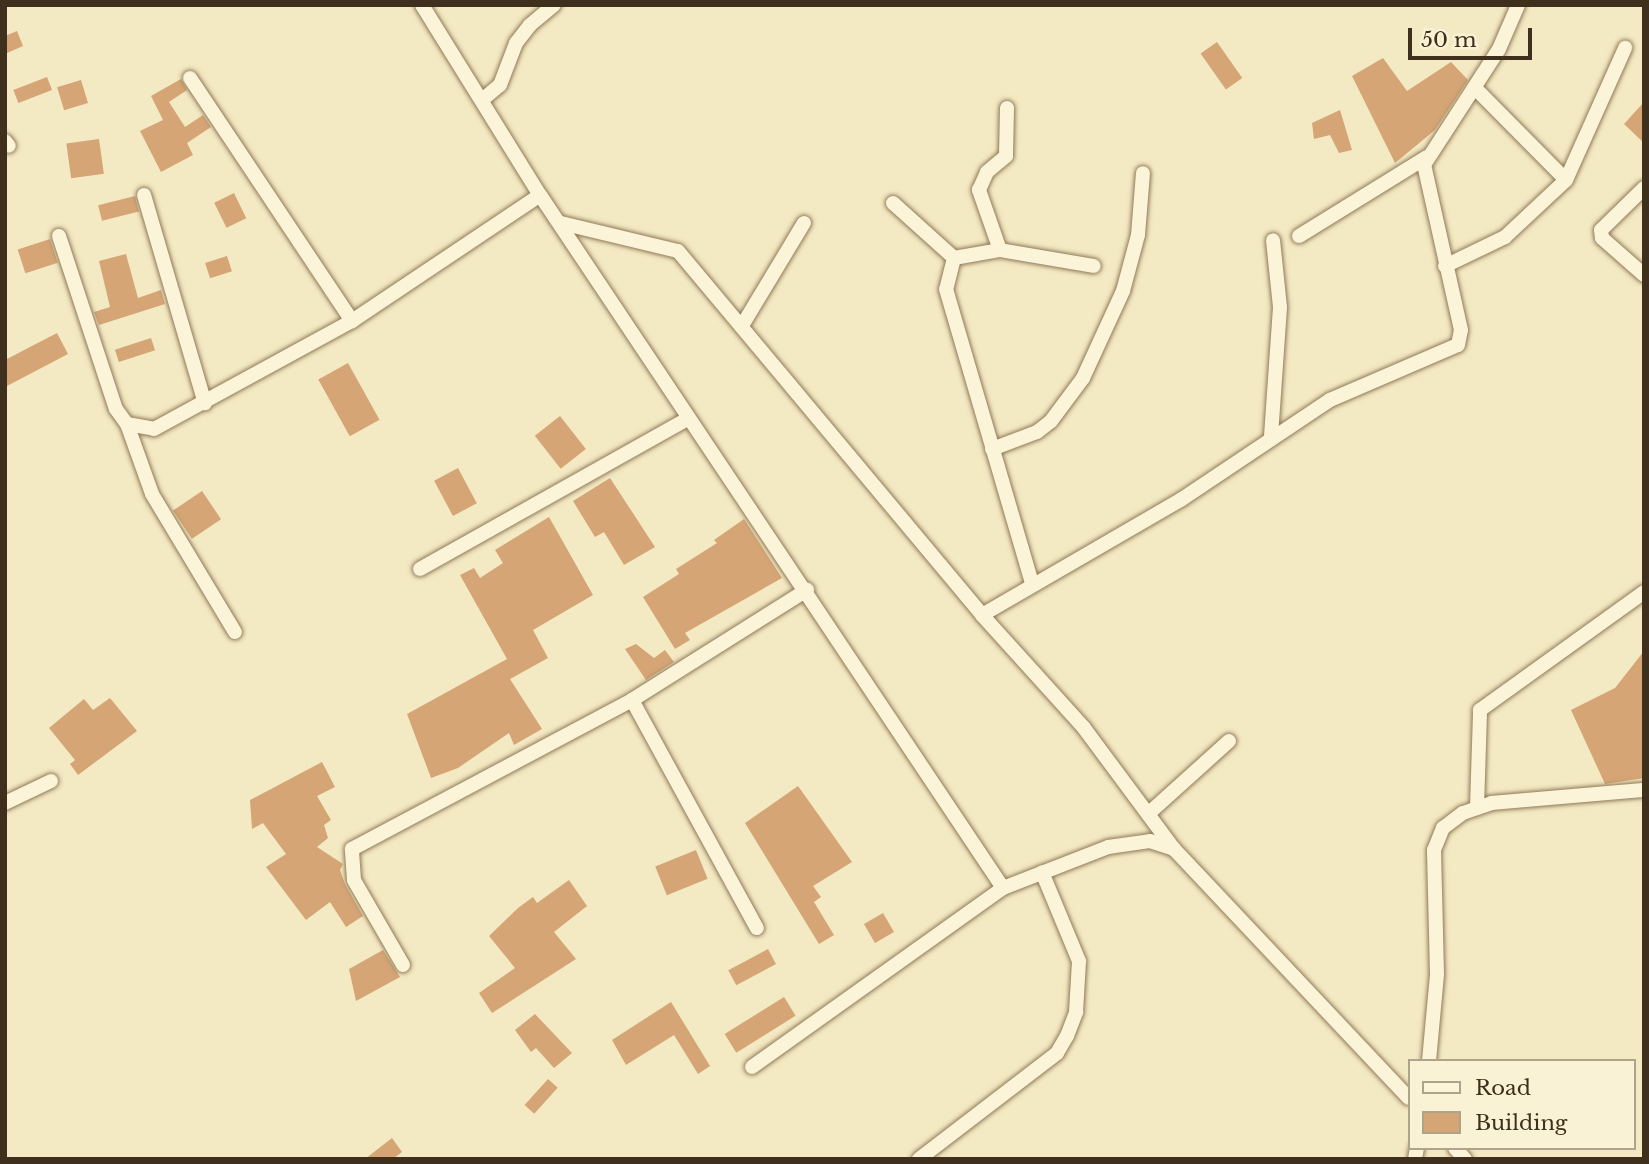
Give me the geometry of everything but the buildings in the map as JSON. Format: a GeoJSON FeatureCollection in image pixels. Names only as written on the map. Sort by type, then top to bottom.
{"type":"FeatureCollection","features":[{"type":"Feature","properties":{"kind":"street"},"geometry":{"type":"LineString","coordinates":[[422,5],[540,195],[807,590],[1003,887]]}},
{"type":"Feature","properties":{"kind":"street"},"geometry":{"type":"LineString","coordinates":[[482,100],[500,85],[516,43],[530,25],[554,5]]}},
{"type":"Feature","properties":{"kind":"street"},"geometry":{"type":"LineString","coordinates":[[1299,236],[1427,157],[1475,88],[1518,5]]}},
{"type":"Feature","properties":{"kind":"street"},"geometry":{"type":"LineString","coordinates":[[1445,266],[1505,237],[1566,180],[1625,48]]}},
{"type":"Feature","properties":{"kind":"street"},"geometry":{"type":"LineString","coordinates":[[190,78],[352,321]]}},
{"type":"Feature","properties":{"kind":"street"},"geometry":{"type":"LineString","coordinates":[[1475,88],[1566,180]]}},
{"type":"Feature","properties":{"kind":"street"},"geometry":{"type":"LineString","coordinates":[[1000,250],[979,190],[987,172],[1006,156],[1007,108]]}},
{"type":"Feature","properties":{"kind":"street"},"geometry":{"type":"LineString","coordinates":[[982,615],[1032,583],[1182,499],[1271,436],[1330,400],[1458,345],[1461,330],[1424,172],[1427,157]]}},
{"type":"Feature","properties":{"kind":"street"},"geometry":{"type":"LineString","coordinates":[[992,449],[1051,421],[1083,378],[1123,291],[1138,235],[1143,173]]}},
{"type":"Feature","properties":{"kind":"street"},"geometry":{"type":"LineString","coordinates":[[1644,188],[1601,230],[1602,238],[1644,275]]}},
{"type":"Feature","properties":{"kind":"street"},"geometry":{"type":"LineString","coordinates":[[144,195],[205,403]]}},
{"type":"Feature","properties":{"kind":"street"},"geometry":{"type":"LineString","coordinates":[[127,424],[154,429],[205,403],[352,321],[540,195]]}},
{"type":"Feature","properties":{"kind":"street"},"geometry":{"type":"LineString","coordinates":[[893,202],[954,258]]}},
{"type":"Feature","properties":{"kind":"street"},"geometry":{"type":"LineString","coordinates":[[561,223],[673,248],[743,324],[982,615],[1084,728],[1174,849],[1408,1097]]}},
{"type":"Feature","properties":{"kind":"street"},"geometry":{"type":"LineString","coordinates":[[743,324],[804,223]]}},
{"type":"Feature","properties":{"kind":"street"},"geometry":{"type":"LineString","coordinates":[[59,236],[116,409],[127,424],[152,494],[235,632]]}},
{"type":"Feature","properties":{"kind":"street"},"geometry":{"type":"LineString","coordinates":[[1271,436],[1280,307],[1273,240]]}},
{"type":"Feature","properties":{"kind":"street"},"geometry":{"type":"LineString","coordinates":[[954,258],[1000,250],[1094,266]]}},
{"type":"Feature","properties":{"kind":"street"},"geometry":{"type":"LineString","coordinates":[[954,258],[946,289],[1032,583]]}},
{"type":"Feature","properties":{"kind":"street"},"geometry":{"type":"LineString","coordinates":[[420,569],[689,418]]}},
{"type":"Feature","properties":{"kind":"street"},"geometry":{"type":"LineString","coordinates":[[403,965],[354,880],[352,849],[632,700],[807,590]]}},
{"type":"Feature","properties":{"kind":"street"},"geometry":{"type":"LineString","coordinates":[[1476,808],[1480,710],[1644,592]]}},
{"type":"Feature","properties":{"kind":"street"},"geometry":{"type":"LineString","coordinates":[[632,700],[757,928]]}},
{"type":"Feature","properties":{"kind":"street"},"geometry":{"type":"LineString","coordinates":[[1147,814],[1229,741]]}},
{"type":"Feature","properties":{"kind":"street"},"geometry":{"type":"LineString","coordinates":[[5,803],[51,781]]}},
{"type":"Feature","properties":{"kind":"street"},"geometry":{"type":"LineString","coordinates":[[1429,1059],[1437,974],[1434,850],[1443,828],[1476,808],[1492,803],[1644,790]]}},
{"type":"Feature","properties":{"kind":"street"},"geometry":{"type":"LineString","coordinates":[[752,1067],[1003,887],[1130,842],[1150,841],[1174,849]]}},
{"type":"Feature","properties":{"kind":"street"},"geometry":{"type":"LineString","coordinates":[[919,1159],[1057,1053],[1067,1036],[1076,1012],[1079,961],[1042,872]]}}]}
